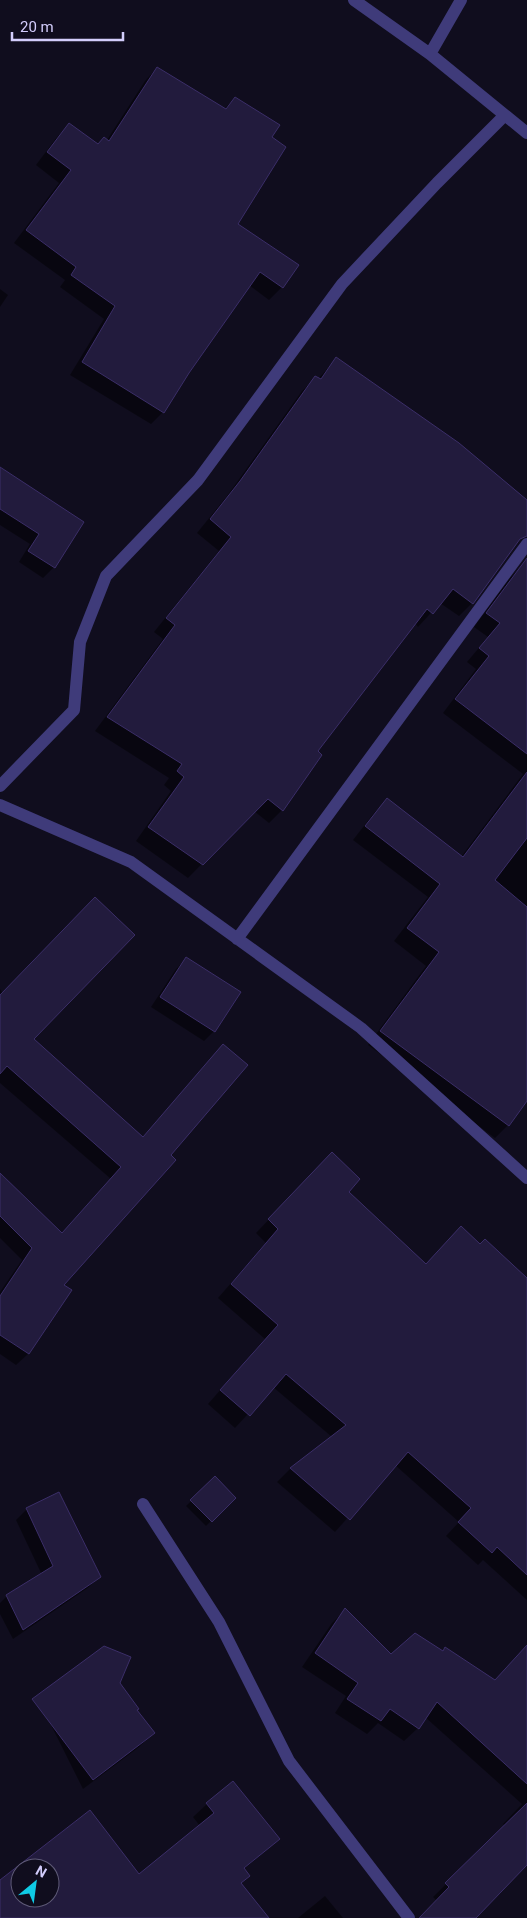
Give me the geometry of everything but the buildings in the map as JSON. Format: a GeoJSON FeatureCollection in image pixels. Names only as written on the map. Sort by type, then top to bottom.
{"type":"FeatureCollection","features":[{"type":"Feature","properties":{"kind":"street"},"geometry":{"type":"LineString","coordinates":[[354,0],[430,54],[527,133]]}},
{"type":"Feature","properties":{"kind":"street"},"geometry":{"type":"LineString","coordinates":[[430,54],[461,0]]}},
{"type":"Feature","properties":{"kind":"street"},"geometry":{"type":"LineString","coordinates":[[0,786],[74,710],[80,642],[106,576],[198,480],[342,284],[437,183],[505,115]]}},
{"type":"Feature","properties":{"kind":"street"},"geometry":{"type":"LineString","coordinates":[[237,940],[527,544]]}},
{"type":"Feature","properties":{"kind":"street"},"geometry":{"type":"LineString","coordinates":[[0,805],[130,862],[361,1028],[527,1178]]}},
{"type":"Feature","properties":{"kind":"street"},"geometry":{"type":"LineString","coordinates":[[143,1504],[219,1622],[289,1761],[409,1918]]}}]}
